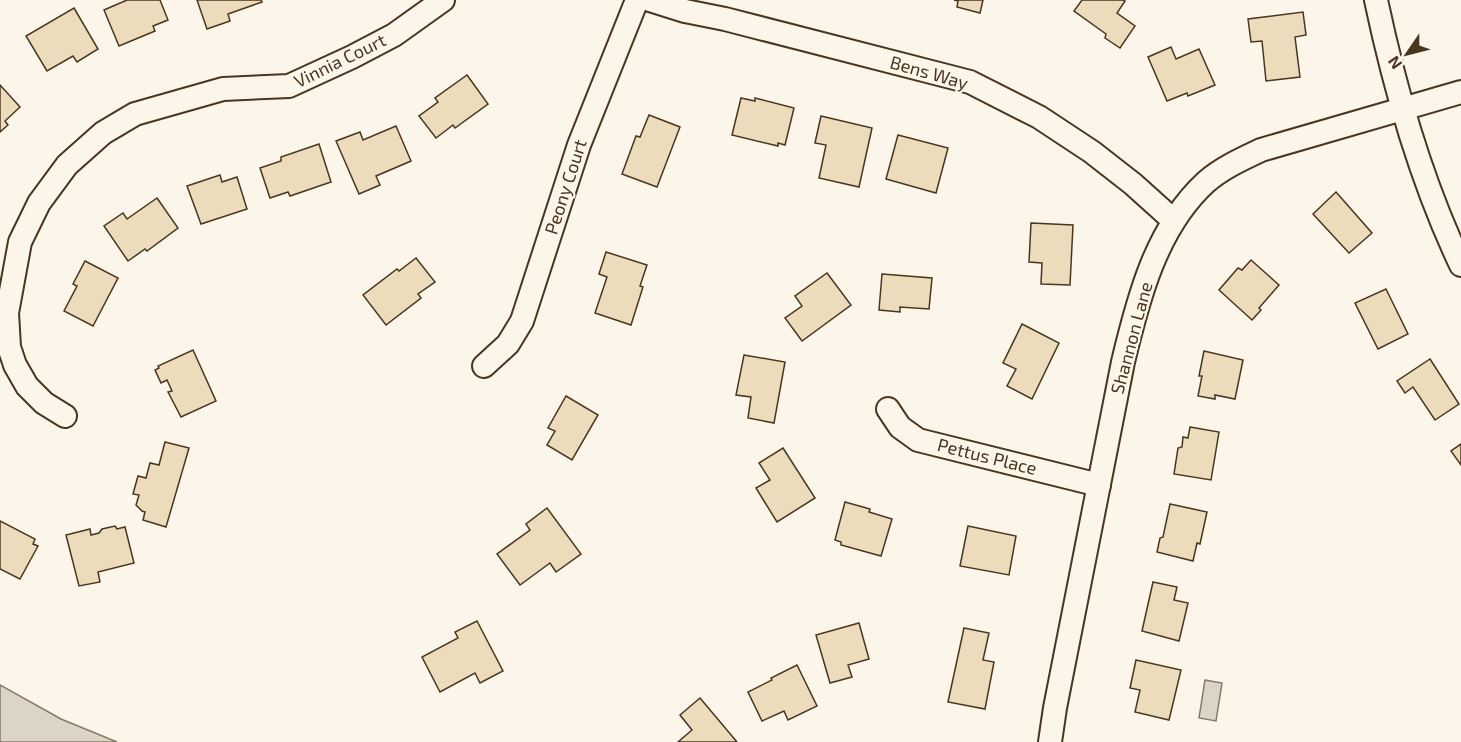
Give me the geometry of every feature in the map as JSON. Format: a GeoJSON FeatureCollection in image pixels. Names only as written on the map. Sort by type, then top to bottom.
{"type":"FeatureCollection","features":[{"type":"Feature","properties":{"kind":"street","name":"Vinnia Court"},"geometry":{"type":"LineString","coordinates":[[64,416],[44,403],[27,386],[15,365],[9,347],[7,313],[20,242],[39,203],[67,165],[103,133],[135,114],[223,89],[289,86],[352,57],[394,34],[443,0]]}},
{"type":"Feature","properties":{"kind":"street","name":"Peony Court"},"geometry":{"type":"LineString","coordinates":[[484,366],[508,344],[522,321],[579,145],[637,0]]}},
{"type":"Feature","properties":{"kind":"street","name":"Bens Way"},"geometry":{"type":"LineString","coordinates":[[650,0],[685,11],[725,18],[970,82],[1038,117],[1092,152],[1133,184],[1173,220]]}},
{"type":"Feature","properties":{"kind":"street"},"geometry":{"type":"LineString","coordinates":[[1376,0],[1403,109],[1442,225],[1461,265]]}},
{"type":"Feature","properties":{"kind":"street","name":"Shannon Lane"},"geometry":{"type":"LineString","coordinates":[[1050,742],[1123,362],[1136,309],[1155,257],[1173,220],[1207,182],[1232,163],[1261,150],[1461,92]]}},
{"type":"Feature","properties":{"kind":"street","name":"Pettus Place"},"geometry":{"type":"LineString","coordinates":[[888,409],[900,427],[918,440],[1099,485]]}},
{"type":"Feature","properties":{"kind":"shaded area"},"geometry":{"type":"Polygon","coordinates":[[[1205,680],[1222,683],[1216,721],[1199,718],[1205,680]]]}},
{"type":"Feature","properties":{"kind":"shaded area"},"geometry":{"type":"Polygon","coordinates":[[[0,685],[61,719],[117,742],[0,742],[0,685]]]}},
{"type":"Feature","properties":{"kind":"building"},"geometry":{"type":"Polygon","coordinates":[[[127,0],[160,0],[168,20],[153,26],[155,31],[119,46],[104,10],[127,0]]]}},
{"type":"Feature","properties":{"kind":"building"},"geometry":{"type":"Polygon","coordinates":[[[197,0],[261,0],[262,2],[228,14],[230,21],[207,29],[197,0]]]}},
{"type":"Feature","properties":{"kind":"building"},"geometry":{"type":"Polygon","coordinates":[[[954,0],[983,0],[980,13],[957,7],[958,1],[954,0]]]}},
{"type":"Feature","properties":{"kind":"building"},"geometry":{"type":"Polygon","coordinates":[[[1082,0],[1125,1],[1117,13],[1135,26],[1120,48],[1105,38],[1106,34],[1074,11],[1082,0]]]}},
{"type":"Feature","properties":{"kind":"building"},"geometry":{"type":"Polygon","coordinates":[[[74,8],[98,49],[77,62],[73,56],[47,71],[26,36],[74,8]]]}},
{"type":"Feature","properties":{"kind":"building"},"geometry":{"type":"Polygon","coordinates":[[[1303,12],[1306,35],[1295,37],[1300,77],[1266,81],[1262,41],[1251,42],[1248,19],[1303,12]]]}},
{"type":"Feature","properties":{"kind":"building"},"geometry":{"type":"Polygon","coordinates":[[[1171,47],[1176,59],[1199,49],[1215,85],[1188,96],[1187,93],[1167,101],[1148,57],[1171,47]]]}},
{"type":"Feature","properties":{"kind":"building"},"geometry":{"type":"Polygon","coordinates":[[[467,75],[488,104],[455,128],[453,125],[436,138],[419,116],[438,102],[435,98],[467,75]]]}},
{"type":"Feature","properties":{"kind":"building"},"geometry":{"type":"Polygon","coordinates":[[[0,85],[20,107],[5,121],[8,125],[0,132],[0,85]]]}},
{"type":"Feature","properties":{"kind":"building"},"geometry":{"type":"Polygon","coordinates":[[[741,98],[755,101],[755,98],[794,108],[785,145],[778,143],[778,146],[732,135],[741,98]]]}},
{"type":"Feature","properties":{"kind":"building"},"geometry":{"type":"Polygon","coordinates":[[[649,115],[680,127],[657,187],[622,174],[636,136],[640,137],[649,115]]]}},
{"type":"Feature","properties":{"kind":"building"},"geometry":{"type":"Polygon","coordinates":[[[821,116],[872,128],[859,187],[819,178],[826,145],[815,143],[821,116]]]}},
{"type":"Feature","properties":{"kind":"building"},"geometry":{"type":"Polygon","coordinates":[[[396,126],[411,161],[376,176],[380,185],[359,194],[336,141],[360,132],[363,140],[396,126]]]}},
{"type":"Feature","properties":{"kind":"building"},"geometry":{"type":"Polygon","coordinates":[[[898,135],[948,148],[936,193],[886,179],[898,135]]]}},
{"type":"Feature","properties":{"kind":"building"},"geometry":{"type":"Polygon","coordinates":[[[319,144],[331,182],[290,196],[288,192],[270,198],[260,168],[281,161],[281,157],[319,144]]]}},
{"type":"Feature","properties":{"kind":"building"},"geometry":{"type":"Polygon","coordinates":[[[220,175],[222,182],[237,177],[247,209],[201,224],[187,186],[220,175]]]}},
{"type":"Feature","properties":{"kind":"building"},"geometry":{"type":"Polygon","coordinates":[[[1336,192],[1372,233],[1349,253],[1313,214],[1336,192]]]}},
{"type":"Feature","properties":{"kind":"building"},"geometry":{"type":"Polygon","coordinates":[[[157,198],[178,228],[147,251],[145,249],[128,261],[104,226],[123,213],[127,219],[157,198]]]}},
{"type":"Feature","properties":{"kind":"building"},"geometry":{"type":"Polygon","coordinates":[[[1031,223],[1073,225],[1070,285],[1041,284],[1042,263],[1029,262],[1031,223]]]}},
{"type":"Feature","properties":{"kind":"building"},"geometry":{"type":"Polygon","coordinates":[[[606,252],[647,265],[640,286],[643,287],[631,325],[595,313],[607,277],[599,274],[606,252]]]}},
{"type":"Feature","properties":{"kind":"building"},"geometry":{"type":"Polygon","coordinates":[[[416,258],[435,282],[418,294],[421,298],[386,325],[363,295],[397,269],[399,271],[416,258]]]}},
{"type":"Feature","properties":{"kind":"building"},"geometry":{"type":"Polygon","coordinates":[[[1251,260],[1279,285],[1252,320],[1219,290],[1238,268],[1242,270],[1251,260]]]}},
{"type":"Feature","properties":{"kind":"building"},"geometry":{"type":"Polygon","coordinates":[[[85,261],[118,278],[93,326],[64,311],[77,286],[73,284],[85,261]]]}},
{"type":"Feature","properties":{"kind":"building"},"geometry":{"type":"Polygon","coordinates":[[[827,273],[851,305],[802,341],[785,318],[802,306],[795,296],[827,273]]]}},
{"type":"Feature","properties":{"kind":"building"},"geometry":{"type":"Polygon","coordinates":[[[882,274],[932,278],[929,309],[900,307],[900,312],[879,310],[882,274]]]}},
{"type":"Feature","properties":{"kind":"building"},"geometry":{"type":"Polygon","coordinates":[[[1386,289],[1408,334],[1378,349],[1355,303],[1386,289]]]}},
{"type":"Feature","properties":{"kind":"building"},"geometry":{"type":"Polygon","coordinates":[[[1022,324],[1059,343],[1032,399],[1007,386],[1016,369],[1003,363],[1022,324]]]}},
{"type":"Feature","properties":{"kind":"building"},"geometry":{"type":"Polygon","coordinates":[[[193,350],[216,401],[181,417],[168,392],[172,391],[167,380],[161,383],[155,370],[159,368],[158,366],[193,350]]]}},
{"type":"Feature","properties":{"kind":"building"},"geometry":{"type":"Polygon","coordinates":[[[1204,351],[1243,360],[1235,399],[1215,395],[1215,399],[1198,396],[1204,351]]]}},
{"type":"Feature","properties":{"kind":"building"},"geometry":{"type":"Polygon","coordinates":[[[744,355],[785,362],[774,423],[748,418],[751,397],[736,395],[744,355]]]}},
{"type":"Feature","properties":{"kind":"building"},"geometry":{"type":"Polygon","coordinates":[[[1430,359],[1459,404],[1435,420],[1413,387],[1405,393],[1397,381],[1430,359]]]}},
{"type":"Feature","properties":{"kind":"building"},"geometry":{"type":"Polygon","coordinates":[[[566,396],[598,415],[572,460],[547,445],[555,431],[548,428],[566,396]]]}},
{"type":"Feature","properties":{"kind":"building"},"geometry":{"type":"Polygon","coordinates":[[[1190,427],[1219,432],[1211,480],[1174,474],[1178,448],[1182,447],[1183,437],[1188,438],[1190,427]]]}},
{"type":"Feature","properties":{"kind":"building"},"geometry":{"type":"Polygon","coordinates":[[[165,442],[189,448],[166,527],[143,520],[145,512],[136,505],[139,495],[133,494],[138,476],[146,478],[150,463],[159,465],[165,442]]]}},
{"type":"Feature","properties":{"kind":"building"},"geometry":{"type":"Polygon","coordinates":[[[1461,444],[1461,465],[1451,451],[1461,444]]]}},
{"type":"Feature","properties":{"kind":"building"},"geometry":{"type":"Polygon","coordinates":[[[783,448],[815,498],[777,522],[756,488],[770,480],[759,463],[783,448]]]}},
{"type":"Feature","properties":{"kind":"building"},"geometry":{"type":"Polygon","coordinates":[[[845,502],[870,509],[869,512],[892,519],[881,556],[841,545],[841,542],[835,540],[845,502]]]}},
{"type":"Feature","properties":{"kind":"building"},"geometry":{"type":"Polygon","coordinates":[[[1170,504],[1207,512],[1200,544],[1197,543],[1193,561],[1157,552],[1160,538],[1163,537],[1170,504]]]}},
{"type":"Feature","properties":{"kind":"building"},"geometry":{"type":"Polygon","coordinates":[[[547,508],[581,554],[556,572],[550,563],[520,585],[497,554],[530,530],[526,524],[547,508]]]}},
{"type":"Feature","properties":{"kind":"building"},"geometry":{"type":"Polygon","coordinates":[[[0,521],[35,539],[33,544],[38,546],[20,579],[0,569],[0,521]]]}},
{"type":"Feature","properties":{"kind":"building"},"geometry":{"type":"Polygon","coordinates":[[[115,526],[117,529],[125,527],[134,563],[98,572],[100,582],[79,586],[66,535],[90,529],[91,535],[115,526]]]}},
{"type":"Feature","properties":{"kind":"building"},"geometry":{"type":"Polygon","coordinates":[[[968,526],[1016,536],[1009,575],[960,566],[968,526]]]}},
{"type":"Feature","properties":{"kind":"building"},"geometry":{"type":"Polygon","coordinates":[[[1153,582],[1177,587],[1174,600],[1188,603],[1179,641],[1142,631],[1153,582]]]}},
{"type":"Feature","properties":{"kind":"building"},"geometry":{"type":"Polygon","coordinates":[[[477,621],[503,671],[480,683],[475,673],[440,692],[422,657],[458,638],[455,632],[477,621]]]}},
{"type":"Feature","properties":{"kind":"building"},"geometry":{"type":"Polygon","coordinates":[[[859,623],[869,659],[848,665],[852,677],[830,683],[816,635],[859,623]]]}},
{"type":"Feature","properties":{"kind":"building"},"geometry":{"type":"Polygon","coordinates":[[[964,628],[989,633],[983,660],[994,662],[985,709],[948,702],[964,628]]]}},
{"type":"Feature","properties":{"kind":"building"},"geometry":{"type":"Polygon","coordinates":[[[1136,660],[1181,670],[1169,720],[1135,712],[1140,690],[1130,688],[1136,660]]]}},
{"type":"Feature","properties":{"kind":"building"},"geometry":{"type":"Polygon","coordinates":[[[797,665],[817,706],[788,720],[784,711],[762,721],[748,692],[797,665]]]}},
{"type":"Feature","properties":{"kind":"building"},"geometry":{"type":"Polygon","coordinates":[[[700,698],[737,742],[678,742],[692,730],[680,715],[700,698]]]}}]}
